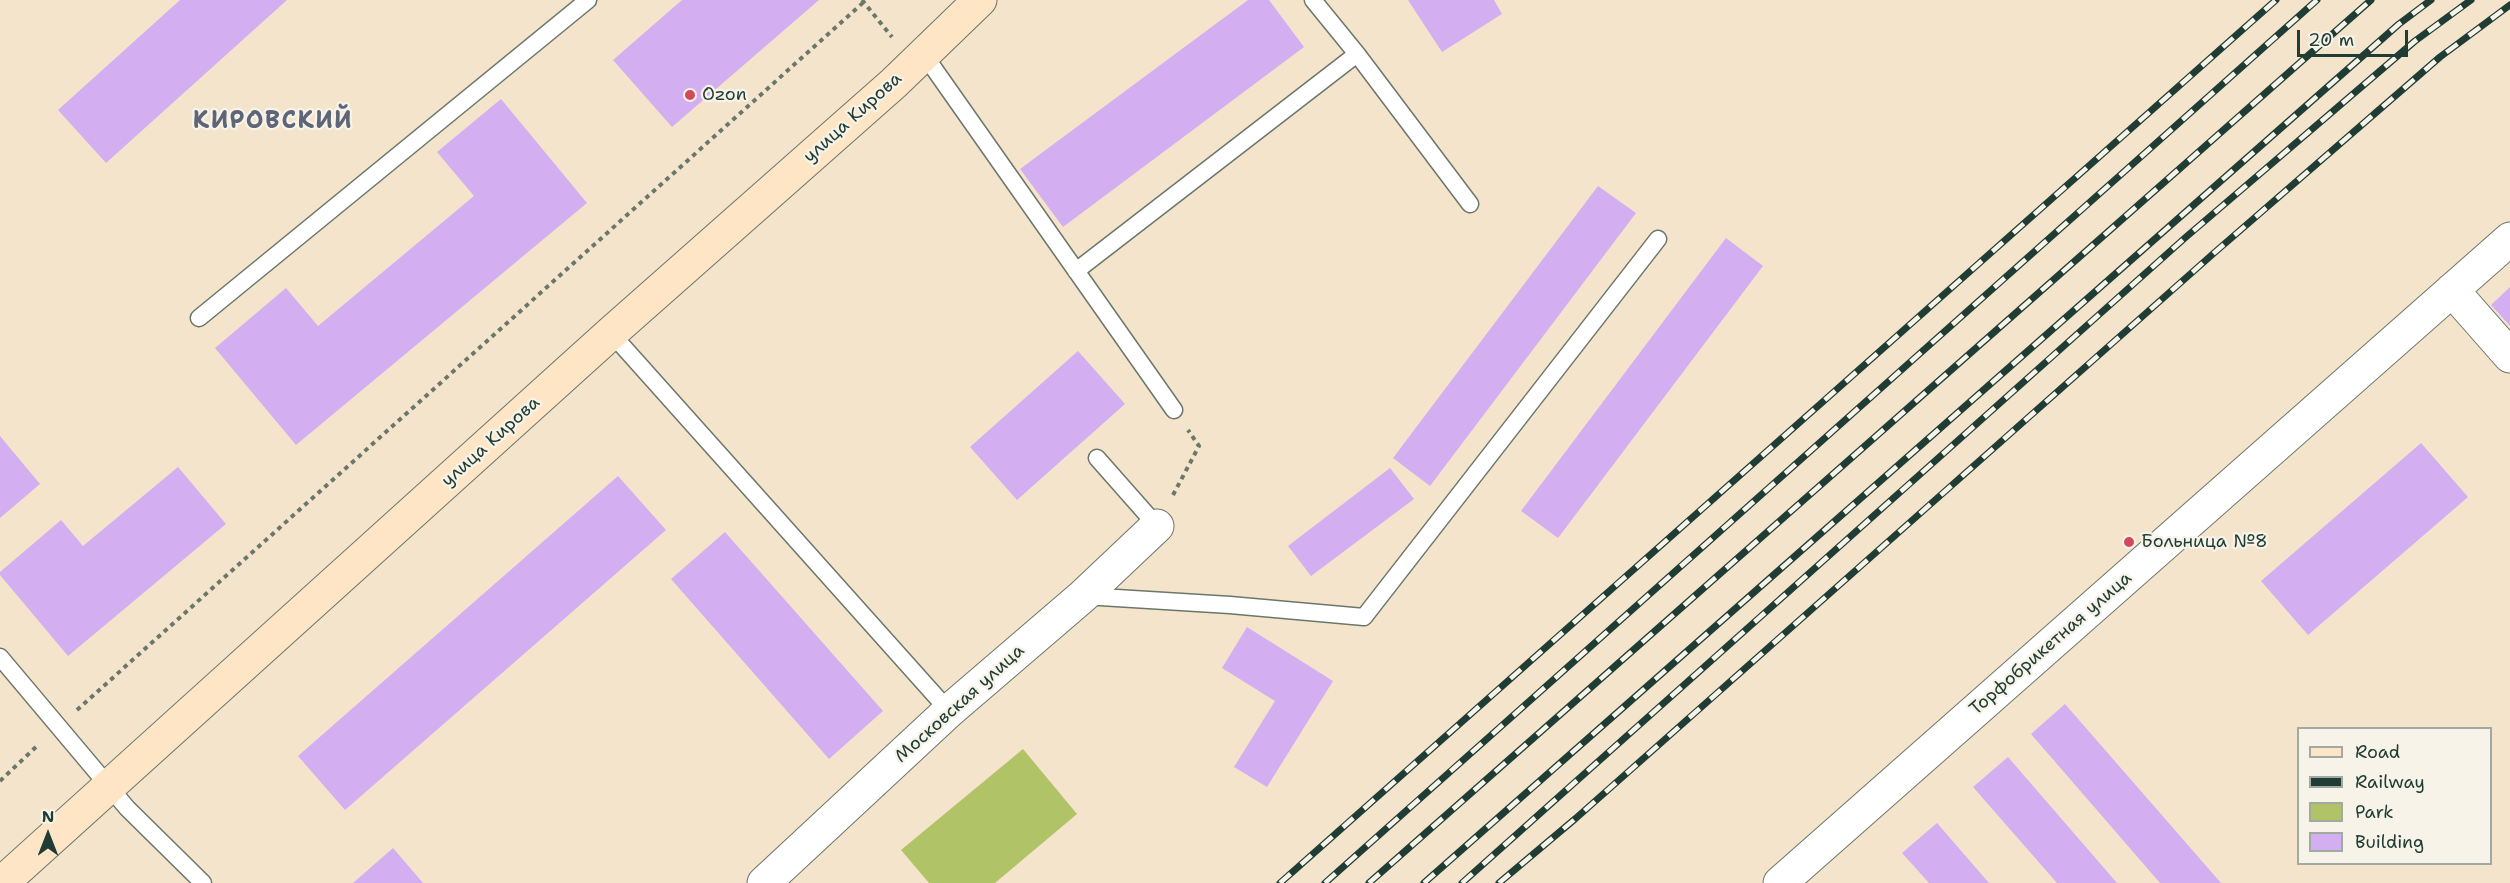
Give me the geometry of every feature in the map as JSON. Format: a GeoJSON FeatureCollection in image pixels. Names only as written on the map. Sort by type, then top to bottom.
{"type":"FeatureCollection","features":[{"type":"Feature","properties":{"kind":"street","name":"улица Кирова"},"geometry":{"type":"LineString","coordinates":[[2,883],[980,0]]}},
{"type":"Feature","properties":{"kind":"street","name":"Торфобрикетная улица"},"geometry":{"type":"LineString","coordinates":[[1780,883],[2510,239]]}},
{"type":"Feature","properties":{"kind":"street"},"geometry":{"type":"LineString","coordinates":[[2452,290],[2510,356]]}},
{"type":"Feature","properties":{"kind":"street","name":"Московская улица"},"geometry":{"type":"LineString","coordinates":[[764,883],[949,711],[1083,596],[1157,526]]}},
{"type":"Feature","properties":{"kind":"lane"},"geometry":{"type":"LineString","coordinates":[[199,318],[588,0]]}},
{"type":"Feature","properties":{"kind":"lane"},"geometry":{"type":"LineString","coordinates":[[1313,0],[1357,54],[1470,204]]}},
{"type":"Feature","properties":{"kind":"lane"},"geometry":{"type":"LineString","coordinates":[[1076,271],[1357,54]]}},
{"type":"Feature","properties":{"kind":"lane"},"geometry":{"type":"LineString","coordinates":[[918,58],[1076,271],[1174,410]]}},
{"type":"Feature","properties":{"kind":"lane"},"geometry":{"type":"LineString","coordinates":[[1083,596],[1230,605],[1364,617],[1658,239]]}},
{"type":"Feature","properties":{"kind":"lane"},"geometry":{"type":"LineString","coordinates":[[611,333],[949,711]]}},
{"type":"Feature","properties":{"kind":"lane"},"geometry":{"type":"LineString","coordinates":[[1096,458],[1157,526]]}},
{"type":"Feature","properties":{"kind":"lane"},"geometry":{"type":"LineString","coordinates":[[0,657],[108,786],[203,883]]}},
{"type":"Feature","properties":{"kind":"path"},"geometry":{"type":"LineString","coordinates":[[0,781],[59,725],[864,1],[918,58]]}},
{"type":"Feature","properties":{"kind":"path"},"geometry":{"type":"LineString","coordinates":[[1157,526],[1198,446],[1174,410]]}},
{"type":"Feature","properties":{"kind":"green space"},"geometry":{"type":"Polygon","coordinates":[[[1023,749],[1077,814],[995,883],[929,883],[901,850],[1023,749]]]}},
{"type":"Feature","properties":{"kind":"building"},"geometry":{"type":"Polygon","coordinates":[[[180,0],[287,0],[106,163],[58,110],[180,0]]]}},
{"type":"Feature","properties":{"kind":"building"},"geometry":{"type":"Polygon","coordinates":[[[682,0],[819,0],[672,127],[613,60],[682,0]]]}},
{"type":"Feature","properties":{"kind":"building"},"geometry":{"type":"Polygon","coordinates":[[[1248,0],[1269,0],[1304,47],[1063,227],[1020,169],[1248,0]]]}},
{"type":"Feature","properties":{"kind":"building"},"geometry":{"type":"Polygon","coordinates":[[[1408,0],[1494,0],[1502,14],[1442,52],[1408,0]]]}},
{"type":"Feature","properties":{"kind":"building"},"geometry":{"type":"Polygon","coordinates":[[[501,99],[587,203],[296,445],[215,348],[286,288],[318,326],[474,196],[437,152],[501,99]]]}},
{"type":"Feature","properties":{"kind":"building"},"geometry":{"type":"Polygon","coordinates":[[[1598,186],[1636,213],[1430,486],[1393,458],[1598,186]]]}},
{"type":"Feature","properties":{"kind":"building"},"geometry":{"type":"Polygon","coordinates":[[[1726,238],[1763,266],[1558,538],[1521,511],[1726,238]]]}},
{"type":"Feature","properties":{"kind":"building"},"geometry":{"type":"Polygon","coordinates":[[[2510,287],[2510,326],[2491,305],[2510,287]]]}},
{"type":"Feature","properties":{"kind":"building"},"geometry":{"type":"Polygon","coordinates":[[[1078,351],[1125,404],[1017,500],[970,447],[1078,351]]]}},
{"type":"Feature","properties":{"kind":"building"},"geometry":{"type":"Polygon","coordinates":[[[0,436],[40,484],[0,518],[0,436]]]}},
{"type":"Feature","properties":{"kind":"building"},"geometry":{"type":"Polygon","coordinates":[[[2421,443],[2468,497],[2308,635],[2261,581],[2421,443]]]}},
{"type":"Feature","properties":{"kind":"building"},"geometry":{"type":"Polygon","coordinates":[[[178,467],[226,524],[68,656],[0,575],[0,572],[61,520],[83,546],[178,467]]]}},
{"type":"Feature","properties":{"kind":"building"},"geometry":{"type":"Polygon","coordinates":[[[1390,468],[1414,499],[1311,576],[1288,546],[1390,468]]]}},
{"type":"Feature","properties":{"kind":"building"},"geometry":{"type":"Polygon","coordinates":[[[618,476],[666,530],[345,810],[298,756],[618,476]]]}},
{"type":"Feature","properties":{"kind":"building"},"geometry":{"type":"Polygon","coordinates":[[[725,532],[883,711],[829,759],[671,579],[725,532]]]}},
{"type":"Feature","properties":{"kind":"building"},"geometry":{"type":"Polygon","coordinates":[[[1247,627],[1333,681],[1267,787],[1234,767],[1275,701],[1222,668],[1247,627]]]}},
{"type":"Feature","properties":{"kind":"building"},"geometry":{"type":"Polygon","coordinates":[[[2065,704],[2221,883],[2160,883],[2031,734],[2065,704]]]}},
{"type":"Feature","properties":{"kind":"building"},"geometry":{"type":"Polygon","coordinates":[[[2008,757],[2117,883],[2057,883],[1973,787],[2008,757]]]}},
{"type":"Feature","properties":{"kind":"building"},"geometry":{"type":"Polygon","coordinates":[[[1937,823],[1989,883],[1929,883],[1902,853],[1937,823]]]}},
{"type":"Feature","properties":{"kind":"building"},"geometry":{"type":"Polygon","coordinates":[[[393,848],[423,883],[353,883],[393,848]]]}},
{"type":"Feature","properties":{"kind":"railway"},"geometry":{"type":"LineString","coordinates":[[1280,883],[2276,0]]}},
{"type":"Feature","properties":{"kind":"railway"},"geometry":{"type":"LineString","coordinates":[[1325,883],[2317,0]]}},
{"type":"Feature","properties":{"kind":"railway"},"geometry":{"type":"LineString","coordinates":[[1369,883],[2371,0]]}},
{"type":"Feature","properties":{"kind":"railway"},"geometry":{"type":"LineString","coordinates":[[1424,883],[2399,24],[2431,0]]}},
{"type":"Feature","properties":{"kind":"railway"},"geometry":{"type":"LineString","coordinates":[[1462,883],[2186,237],[2415,41],[2471,0]]}},
{"type":"Feature","properties":{"kind":"railway"},"geometry":{"type":"LineString","coordinates":[[1499,883],[1575,819],[2214,253],[2440,57],[2510,5]]}},
{"type":"Feature","properties":{"kind":"place","name":"Ozon"},"geometry":{"type":"Point","coordinates":[690,95]}},
{"type":"Feature","properties":{"kind":"place","name":"Больница №8"},"geometry":{"type":"Point","coordinates":[2129,542]}},
{"type":"Feature","properties":{"kind":"district","name":"КИРОВСКИЙ"},"geometry":{"type":"Point","coordinates":[273,122]}}]}
